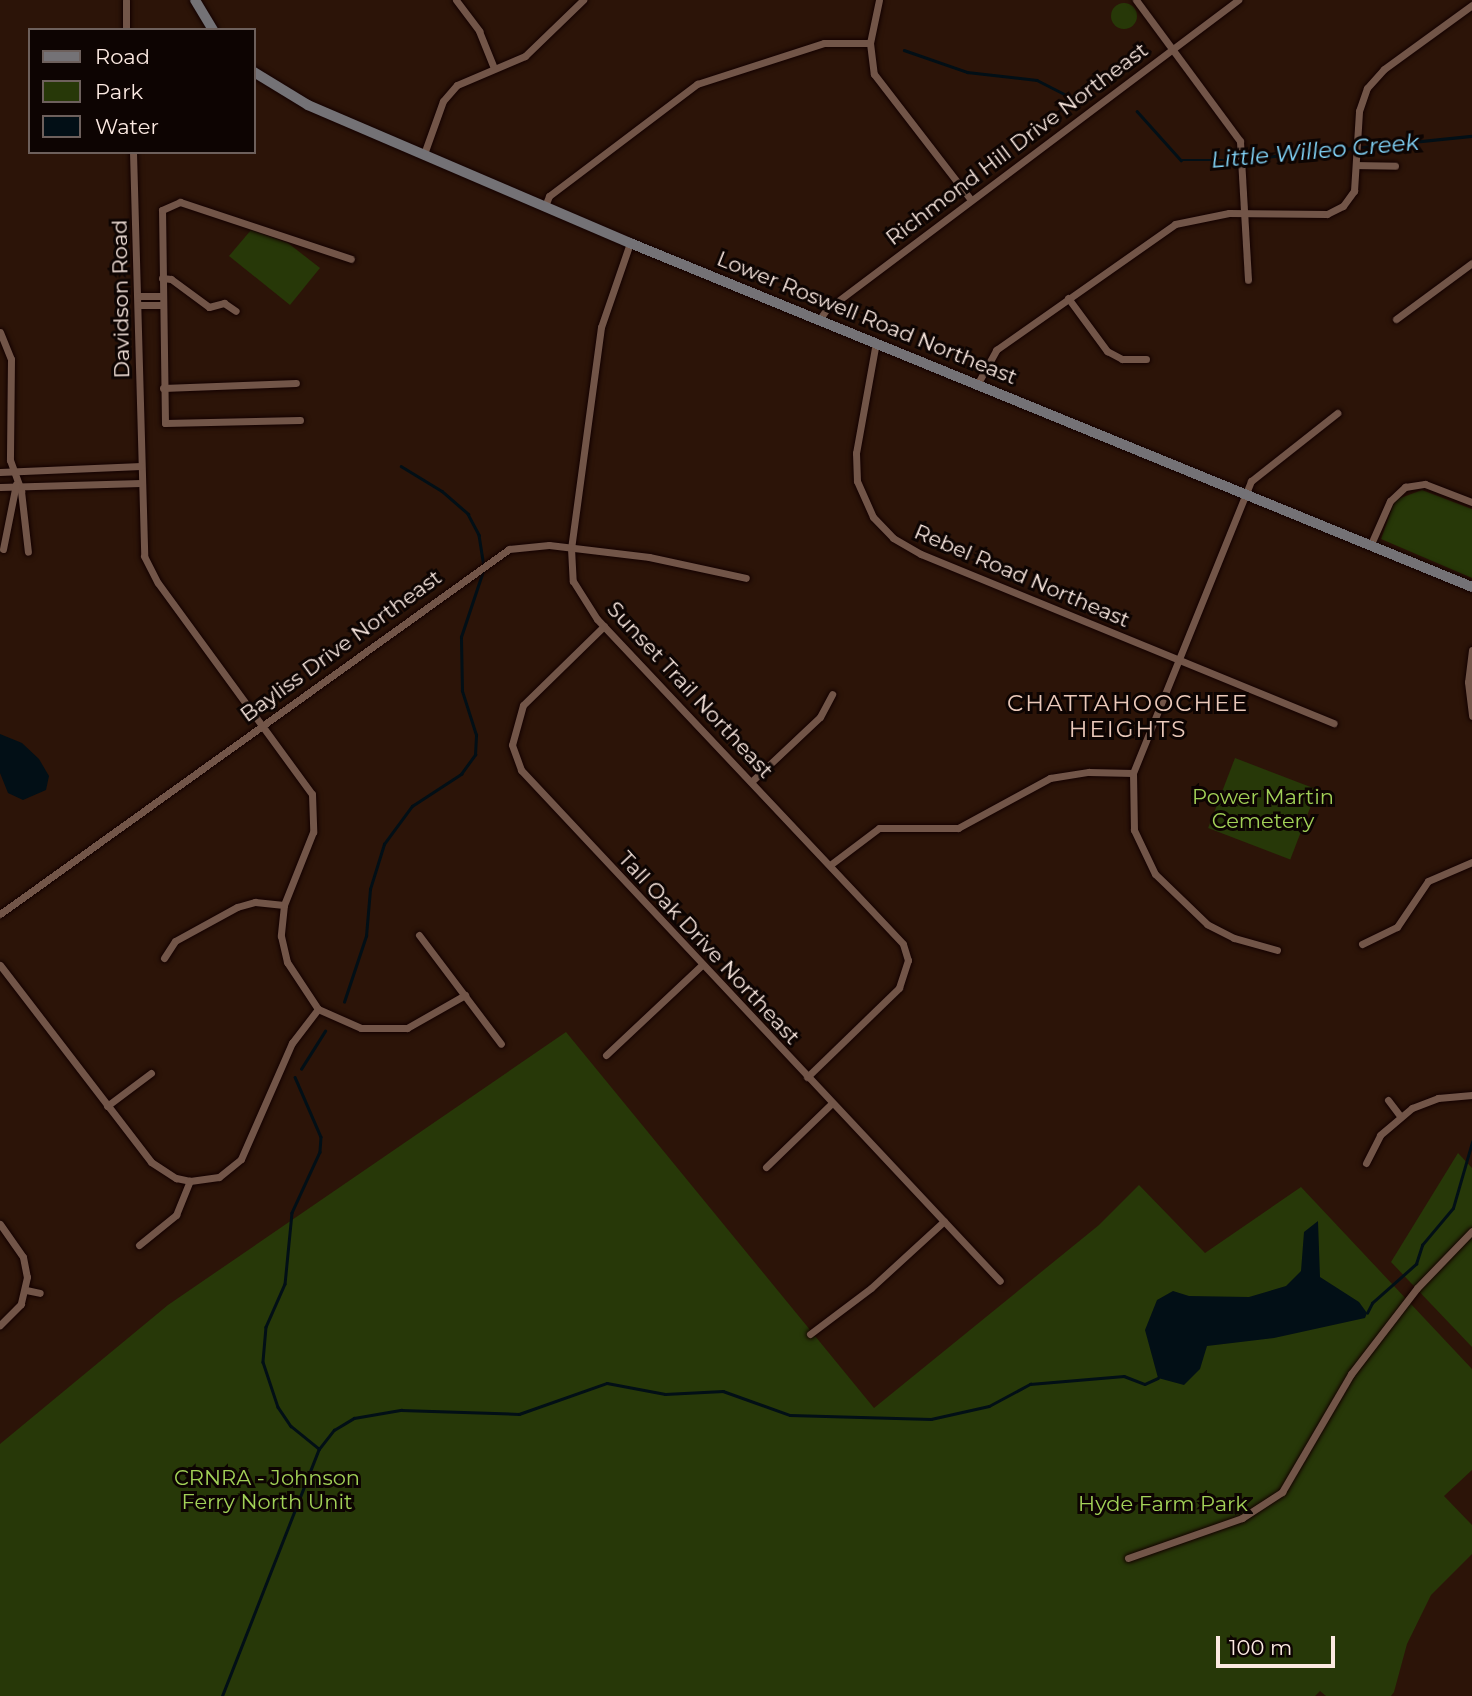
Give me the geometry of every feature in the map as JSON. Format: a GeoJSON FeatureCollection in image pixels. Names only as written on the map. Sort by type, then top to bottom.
{"type":"FeatureCollection","features":[{"type":"Feature","properties":{"kind":"street"},"geometry":{"type":"LineString","coordinates":[[125,0],[126,28]]}},
{"type":"Feature","properties":{"kind":"street"},"geometry":{"type":"LineString","coordinates":[[195,0],[212,28]]}},
{"type":"Feature","properties":{"kind":"street"},"geometry":{"type":"LineString","coordinates":[[456,0],[479,31],[494,68]]}},
{"type":"Feature","properties":{"kind":"street"},"geometry":{"type":"LineString","coordinates":[[424,154],[450,91],[536,49],[583,0]]}},
{"type":"Feature","properties":{"kind":"street"},"geometry":{"type":"LineString","coordinates":[[879,0],[870,43],[879,81],[971,200]]}},
{"type":"Feature","properties":{"kind":"street"},"geometry":{"type":"LineString","coordinates":[[1136,0],[1240,141],[1248,280]]}},
{"type":"Feature","properties":{"kind":"street","name":"Richmond Hill Drive Northeast"},"geometry":{"type":"LineString","coordinates":[[819,320],[825,310],[1238,0]]}},
{"type":"Feature","properties":{"kind":"street"},"geometry":{"type":"LineString","coordinates":[[978,383],[996,351],[1175,224],[1245,213],[1335,211],[1354,191],[1359,111],[1367,88],[1384,69],[1472,5]]}},
{"type":"Feature","properties":{"kind":"street"},"geometry":{"type":"LineString","coordinates":[[545,206],[550,196],[697,84],[824,43],[870,43]]}},
{"type":"Feature","properties":{"kind":"street","name":"Lower Roswell Road Northeast"},"geometry":{"type":"LineString","coordinates":[[256,73],[298,100],[630,243],[876,341],[1472,587]]}},
{"type":"Feature","properties":{"kind":"street","name":"Davidson Road"},"geometry":{"type":"LineString","coordinates":[[133,154],[139,301],[142,541],[149,569],[305,781],[315,808],[313,832],[284,905],[281,936],[287,962],[318,1009]]}},
{"type":"Feature","properties":{"kind":"street"},"geometry":{"type":"LineString","coordinates":[[1356,165],[1395,166]]}},
{"type":"Feature","properties":{"kind":"street"},"geometry":{"type":"LineString","coordinates":[[300,421],[169,425],[163,416],[162,210],[167,204],[180,202],[351,259]]}},
{"type":"Feature","properties":{"kind":"street","name":"Sunset Trail Northeast"},"geometry":{"type":"LineString","coordinates":[[630,243],[604,310],[570,548],[573,581],[604,626],[898,937],[907,953],[907,967],[891,998],[807,1077]]}},
{"type":"Feature","properties":{"kind":"street"},"geometry":{"type":"LineString","coordinates":[[1396,320],[1472,264]]}},
{"type":"Feature","properties":{"kind":"street"},"geometry":{"type":"LineString","coordinates":[[162,278],[171,279],[209,307],[224,303],[236,311]]}},
{"type":"Feature","properties":{"kind":"street"},"geometry":{"type":"LineString","coordinates":[[1068,298],[1107,351],[1122,359],[1146,359]]}},
{"type":"Feature","properties":{"kind":"street"},"geometry":{"type":"LineString","coordinates":[[139,301],[162,300]]}},
{"type":"Feature","properties":{"kind":"street"},"geometry":{"type":"LineString","coordinates":[[0,332],[11,359],[7,402],[12,469],[29,533],[28,552]]}},
{"type":"Feature","properties":{"kind":"street","name":"Rebel Road Northeast"},"geometry":{"type":"LineString","coordinates":[[876,341],[856,465],[860,492],[883,530],[921,554],[1334,723]]}},
{"type":"Feature","properties":{"kind":"street"},"geometry":{"type":"LineString","coordinates":[[163,388],[296,383]]}},
{"type":"Feature","properties":{"kind":"street"},"geometry":{"type":"LineString","coordinates":[[1277,950],[1234,938],[1207,923],[1155,874],[1137,842],[1130,814],[1133,773],[1246,493],[1263,468],[1337,412]]}},
{"type":"Feature","properties":{"kind":"street"},"geometry":{"type":"LineString","coordinates":[[0,472],[12,469],[141,466]]}},
{"type":"Feature","properties":{"kind":"street"},"geometry":{"type":"LineString","coordinates":[[0,487],[16,484],[141,483]]}},
{"type":"Feature","properties":{"kind":"street"},"geometry":{"type":"LineString","coordinates":[[3,549],[16,484]]}},
{"type":"Feature","properties":{"kind":"street"},"geometry":{"type":"LineString","coordinates":[[1371,544],[1390,501],[1405,487],[1425,484],[1472,502]]}},
{"type":"Feature","properties":{"kind":"street","name":"Bayliss Drive Northeast"},"geometry":{"type":"LineString","coordinates":[[0,914],[498,554],[533,545],[570,548],[649,556],[746,578]]}},
{"type":"Feature","properties":{"kind":"street","name":"Tall Oak Drive Northeast"},"geometry":{"type":"LineString","coordinates":[[604,626],[527,698],[514,726],[516,761],[532,784],[1000,1280]]}},
{"type":"Feature","properties":{"kind":"street"},"geometry":{"type":"LineString","coordinates":[[1472,650],[1472,715]]}},
{"type":"Feature","properties":{"kind":"street"},"geometry":{"type":"LineString","coordinates":[[752,781],[820,717],[832,694]]}},
{"type":"Feature","properties":{"kind":"street"},"geometry":{"type":"LineString","coordinates":[[830,865],[879,828],[958,828],[974,823],[1050,778],[1089,772],[1133,773]]}},
{"type":"Feature","properties":{"kind":"street"},"geometry":{"type":"LineString","coordinates":[[1362,944],[1397,927],[1429,881],[1472,862]]}},
{"type":"Feature","properties":{"kind":"street"},"geometry":{"type":"LineString","coordinates":[[164,958],[175,942],[237,907],[254,902],[284,905]]}},
{"type":"Feature","properties":{"kind":"street"},"geometry":{"type":"LineString","coordinates":[[419,935],[502,1044]]}},
{"type":"Feature","properties":{"kind":"street"},"geometry":{"type":"LineString","coordinates":[[0,965],[151,1162],[176,1178],[190,1181],[219,1177],[241,1159],[292,1043],[318,1009],[361,1028],[407,1028],[464,995]]}},
{"type":"Feature","properties":{"kind":"street"},"geometry":{"type":"LineString","coordinates":[[606,1055],[702,965]]}},
{"type":"Feature","properties":{"kind":"street"},"geometry":{"type":"LineString","coordinates":[[107,1106],[151,1073]]}},
{"type":"Feature","properties":{"kind":"street"},"geometry":{"type":"LineString","coordinates":[[1366,1163],[1373,1146],[1400,1116],[1438,1098],[1472,1095]]}},
{"type":"Feature","properties":{"kind":"street"},"geometry":{"type":"LineString","coordinates":[[1388,1100],[1400,1116]]}},
{"type":"Feature","properties":{"kind":"street"},"geometry":{"type":"LineString","coordinates":[[766,1167],[832,1103]]}},
{"type":"Feature","properties":{"kind":"street"},"geometry":{"type":"LineString","coordinates":[[139,1245],[176,1215],[190,1181]]}},
{"type":"Feature","properties":{"kind":"street"},"geometry":{"type":"LineString","coordinates":[[810,1334],[871,1288],[944,1222]]}},
{"type":"Feature","properties":{"kind":"street"},"geometry":{"type":"LineString","coordinates":[[0,1224],[23,1257],[26,1290],[21,1304],[0,1325]]}},
{"type":"Feature","properties":{"kind":"street"},"geometry":{"type":"LineString","coordinates":[[1128,1558],[1242,1518],[1282,1492],[1351,1374],[1417,1287],[1472,1231]]}},
{"type":"Feature","properties":{"kind":"street"},"geometry":{"type":"LineString","coordinates":[[26,1290],[40,1293]]}},
{"type":"Feature","properties":{"kind":"green space"},"geometry":{"type":"Polygon","coordinates":[[[1124,3],[1133,7],[1137,16],[1133,25],[1124,29],[1115,25],[1111,16],[1115,7],[1124,3]]]}},
{"type":"Feature","properties":{"kind":"green space"},"geometry":{"type":"Polygon","coordinates":[[[251,230],[288,243],[320,268],[290,305],[229,256],[251,230]]]}},
{"type":"Feature","properties":{"kind":"green space"},"geometry":{"type":"Polygon","coordinates":[[[1422,490],[1472,509],[1472,578],[1381,539],[1395,500],[1422,490]]]}},
{"type":"Feature","properties":{"kind":"green space","name":"Power Martin Cemetery"},"geometry":{"type":"Polygon","coordinates":[[[1235,758],[1317,790],[1290,860],[1208,828],[1235,758]]]}},
{"type":"Feature","properties":{"kind":"green space","name":"CRNRA - Johnson Ferry North Unit"},"geometry":{"type":"Polygon","coordinates":[[[566,1032],[874,1408],[1099,1225],[1139,1185],[1205,1253],[1301,1187],[1472,1369],[1472,1470],[1444,1496],[1472,1525],[1472,1554],[1431,1595],[1407,1644],[1391,1696],[1326,1696],[1320,1691],[1315,1696],[0,1696],[0,1444],[168,1305],[566,1032]]]}},
{"type":"Feature","properties":{"kind":"green space"},"geometry":{"type":"Polygon","coordinates":[[[1458,1153],[1472,1168],[1472,1347],[1391,1262],[1458,1153]]]}},
{"type":"Feature","properties":{"kind":"water"},"geometry":{"type":"Polygon","coordinates":[[[0,734],[22,743],[39,759],[49,776],[46,790],[23,800],[8,793],[0,773],[0,734]]]}},
{"type":"Feature","properties":{"kind":"water"},"geometry":{"type":"Polygon","coordinates":[[[1318,1221],[1320,1277],[1359,1302],[1367,1313],[1365,1318],[1274,1338],[1207,1346],[1200,1369],[1184,1385],[1158,1378],[1145,1330],[1157,1300],[1173,1291],[1189,1296],[1249,1297],[1286,1286],[1301,1271],[1304,1232],[1318,1221]]]}},
{"type":"Feature","properties":{"kind":"waterway","name":"Little Willeo Creek"},"geometry":{"type":"LineString","coordinates":[[904,50],[967,72],[1037,80],[1076,100]]}},
{"type":"Feature","properties":{"kind":"waterway","name":"Little Willeo Creek"},"geometry":{"type":"LineString","coordinates":[[1137,111],[1181,160],[1238,160]]}},
{"type":"Feature","properties":{"kind":"waterway","name":"Little Willeo Creek"},"geometry":{"type":"LineString","coordinates":[[1244,159],[1472,136]]}},
{"type":"Feature","properties":{"kind":"waterway"},"geometry":{"type":"LineString","coordinates":[[401,466],[442,491],[468,514],[479,535],[484,565]]}},
{"type":"Feature","properties":{"kind":"waterway"},"geometry":{"type":"LineString","coordinates":[[344,1002],[366,936],[370,889],[384,844],[412,806],[461,774],[475,755],[476,735],[462,691],[461,637],[483,571]]}},
{"type":"Feature","properties":{"kind":"waterway"},"geometry":{"type":"LineString","coordinates":[[301,1069],[325,1031]]}},
{"type":"Feature","properties":{"kind":"waterway"},"geometry":{"type":"LineString","coordinates":[[295,1077],[321,1137],[320,1152],[292,1213],[285,1284],[266,1327],[263,1362],[278,1407],[291,1426],[319,1449]]}},
{"type":"Feature","properties":{"kind":"waterway"},"geometry":{"type":"LineString","coordinates":[[1367,1313],[1372,1303],[1416,1264],[1422,1245],[1453,1208],[1472,1142]]}},
{"type":"Feature","properties":{"kind":"waterway"},"geometry":{"type":"LineString","coordinates":[[222,1696],[319,1449],[334,1430],[354,1418],[401,1410],[519,1414],[607,1383],[665,1394],[723,1391],[790,1415],[931,1419],[989,1406],[1030,1384],[1124,1376],[1145,1384],[1158,1378]]}},
{"type":"Feature","properties":{"kind":"district","name":"CHATTAHOOCHEE HEIGHTS"},"geometry":{"type":"Point","coordinates":[1128,716]}},
{"type":"Feature","properties":{"kind":"park label","name":"Hyde Farm Park"},"geometry":{"type":"Point","coordinates":[1163,1504]}}]}
